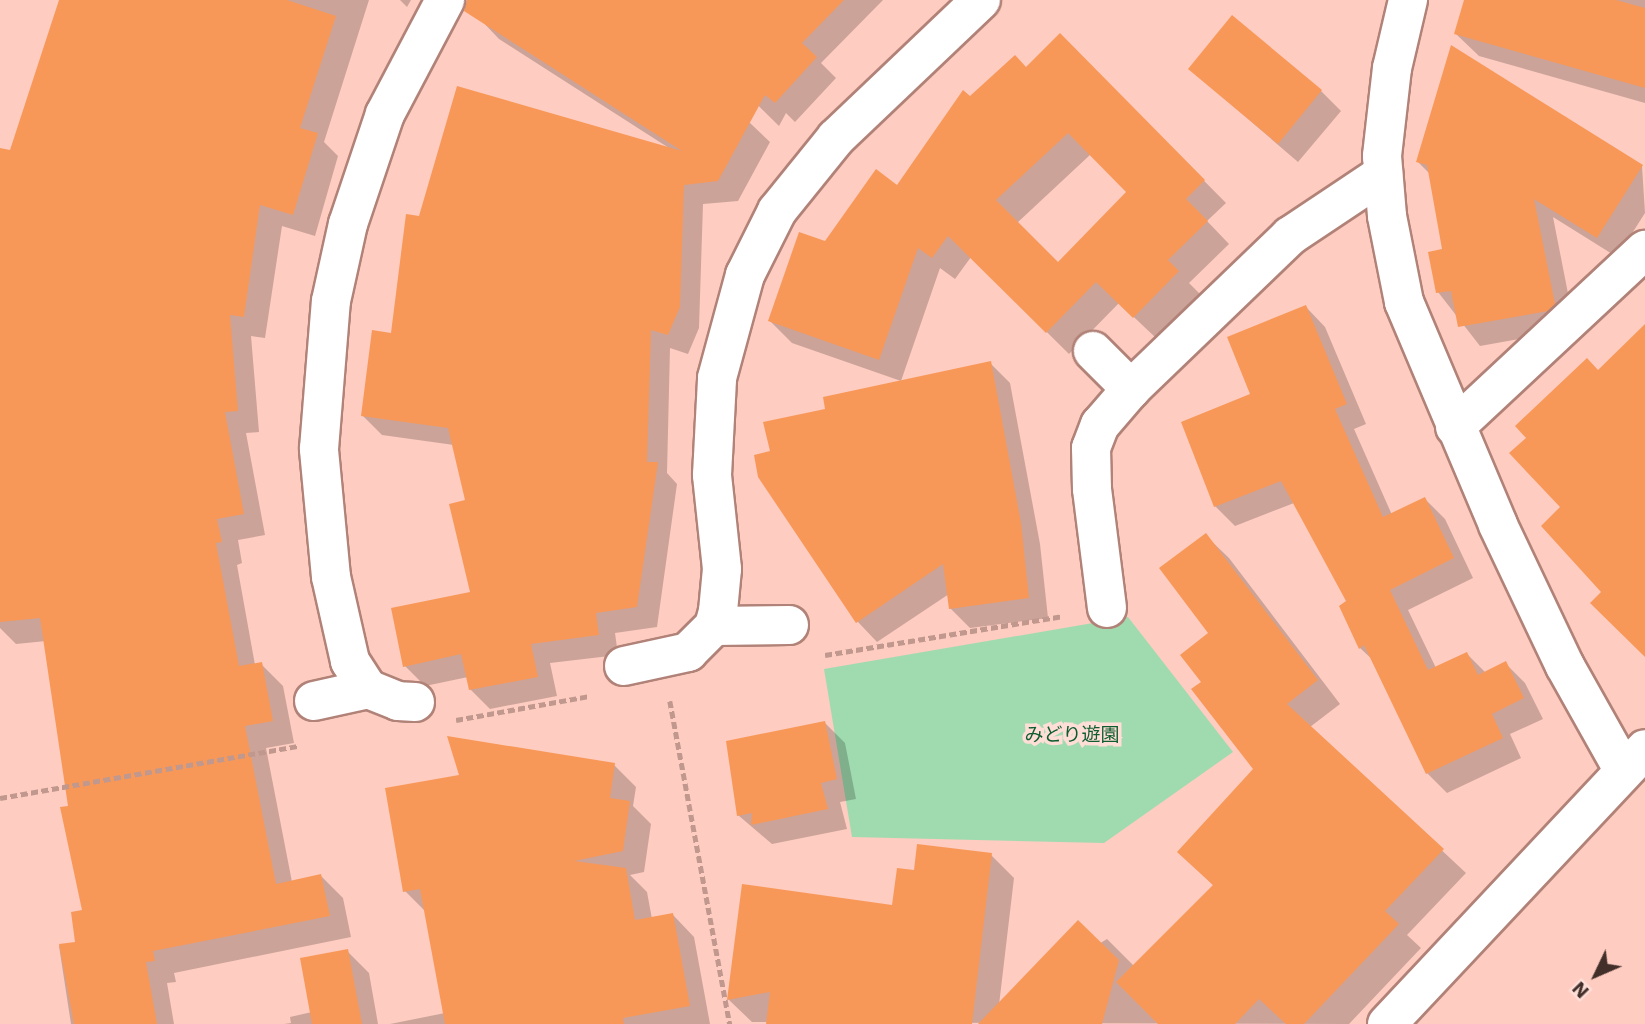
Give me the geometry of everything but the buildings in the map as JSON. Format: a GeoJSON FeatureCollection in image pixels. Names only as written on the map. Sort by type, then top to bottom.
{"type":"FeatureCollection","features":[{"type":"Feature","properties":{"kind":"street"},"geometry":{"type":"LineString","coordinates":[[415,702],[398,701],[368,689],[357,678],[342,635],[324,527],[319,449],[324,358],[337,266],[375,138],[420,41],[445,0]]}},
{"type":"Feature","properties":{"kind":"street"},"geometry":{"type":"LineString","coordinates":[[614,680],[688,652],[714,626],[722,569],[712,475],[717,379],[745,275],[777,211],[814,162],[981,0]]}},
{"type":"Feature","properties":{"kind":"street"},"geometry":{"type":"LineString","coordinates":[[1387,1024],[1634,760],[1565,666],[1455,427],[1404,302],[1383,174],[1392,68],[1408,0]]}},
{"type":"Feature","properties":{"kind":"street"},"geometry":{"type":"LineString","coordinates":[[1107,608],[1091,448],[1100,425],[1131,389],[1290,236],[1383,174]]}},
{"type":"Feature","properties":{"kind":"street"},"geometry":{"type":"LineString","coordinates":[[1455,427],[1645,250]]}},
{"type":"Feature","properties":{"kind":"street"},"geometry":{"type":"LineString","coordinates":[[1093,351],[1131,389]]}},
{"type":"Feature","properties":{"kind":"street"},"geometry":{"type":"LineString","coordinates":[[714,626],[789,625]]}},
{"type":"Feature","properties":{"kind":"street"},"geometry":{"type":"LineString","coordinates":[[314,701],[368,689]]}},
{"type":"Feature","properties":{"kind":"path"},"geometry":{"type":"LineString","coordinates":[[818,656],[1107,608]]}},
{"type":"Feature","properties":{"kind":"path"},"geometry":{"type":"LineString","coordinates":[[453,720],[614,680]]}},
{"type":"Feature","properties":{"kind":"path"},"geometry":{"type":"LineString","coordinates":[[669,696],[730,1024]]}},
{"type":"Feature","properties":{"kind":"path"},"geometry":{"type":"LineString","coordinates":[[0,798],[309,744]]}},
{"type":"Feature","properties":{"kind":"green space","name":"みどり遊園"},"geometry":{"type":"Polygon","coordinates":[[[1128,617],[1233,752],[1104,843],[852,837],[824,669],[1128,617]]]}}]}
